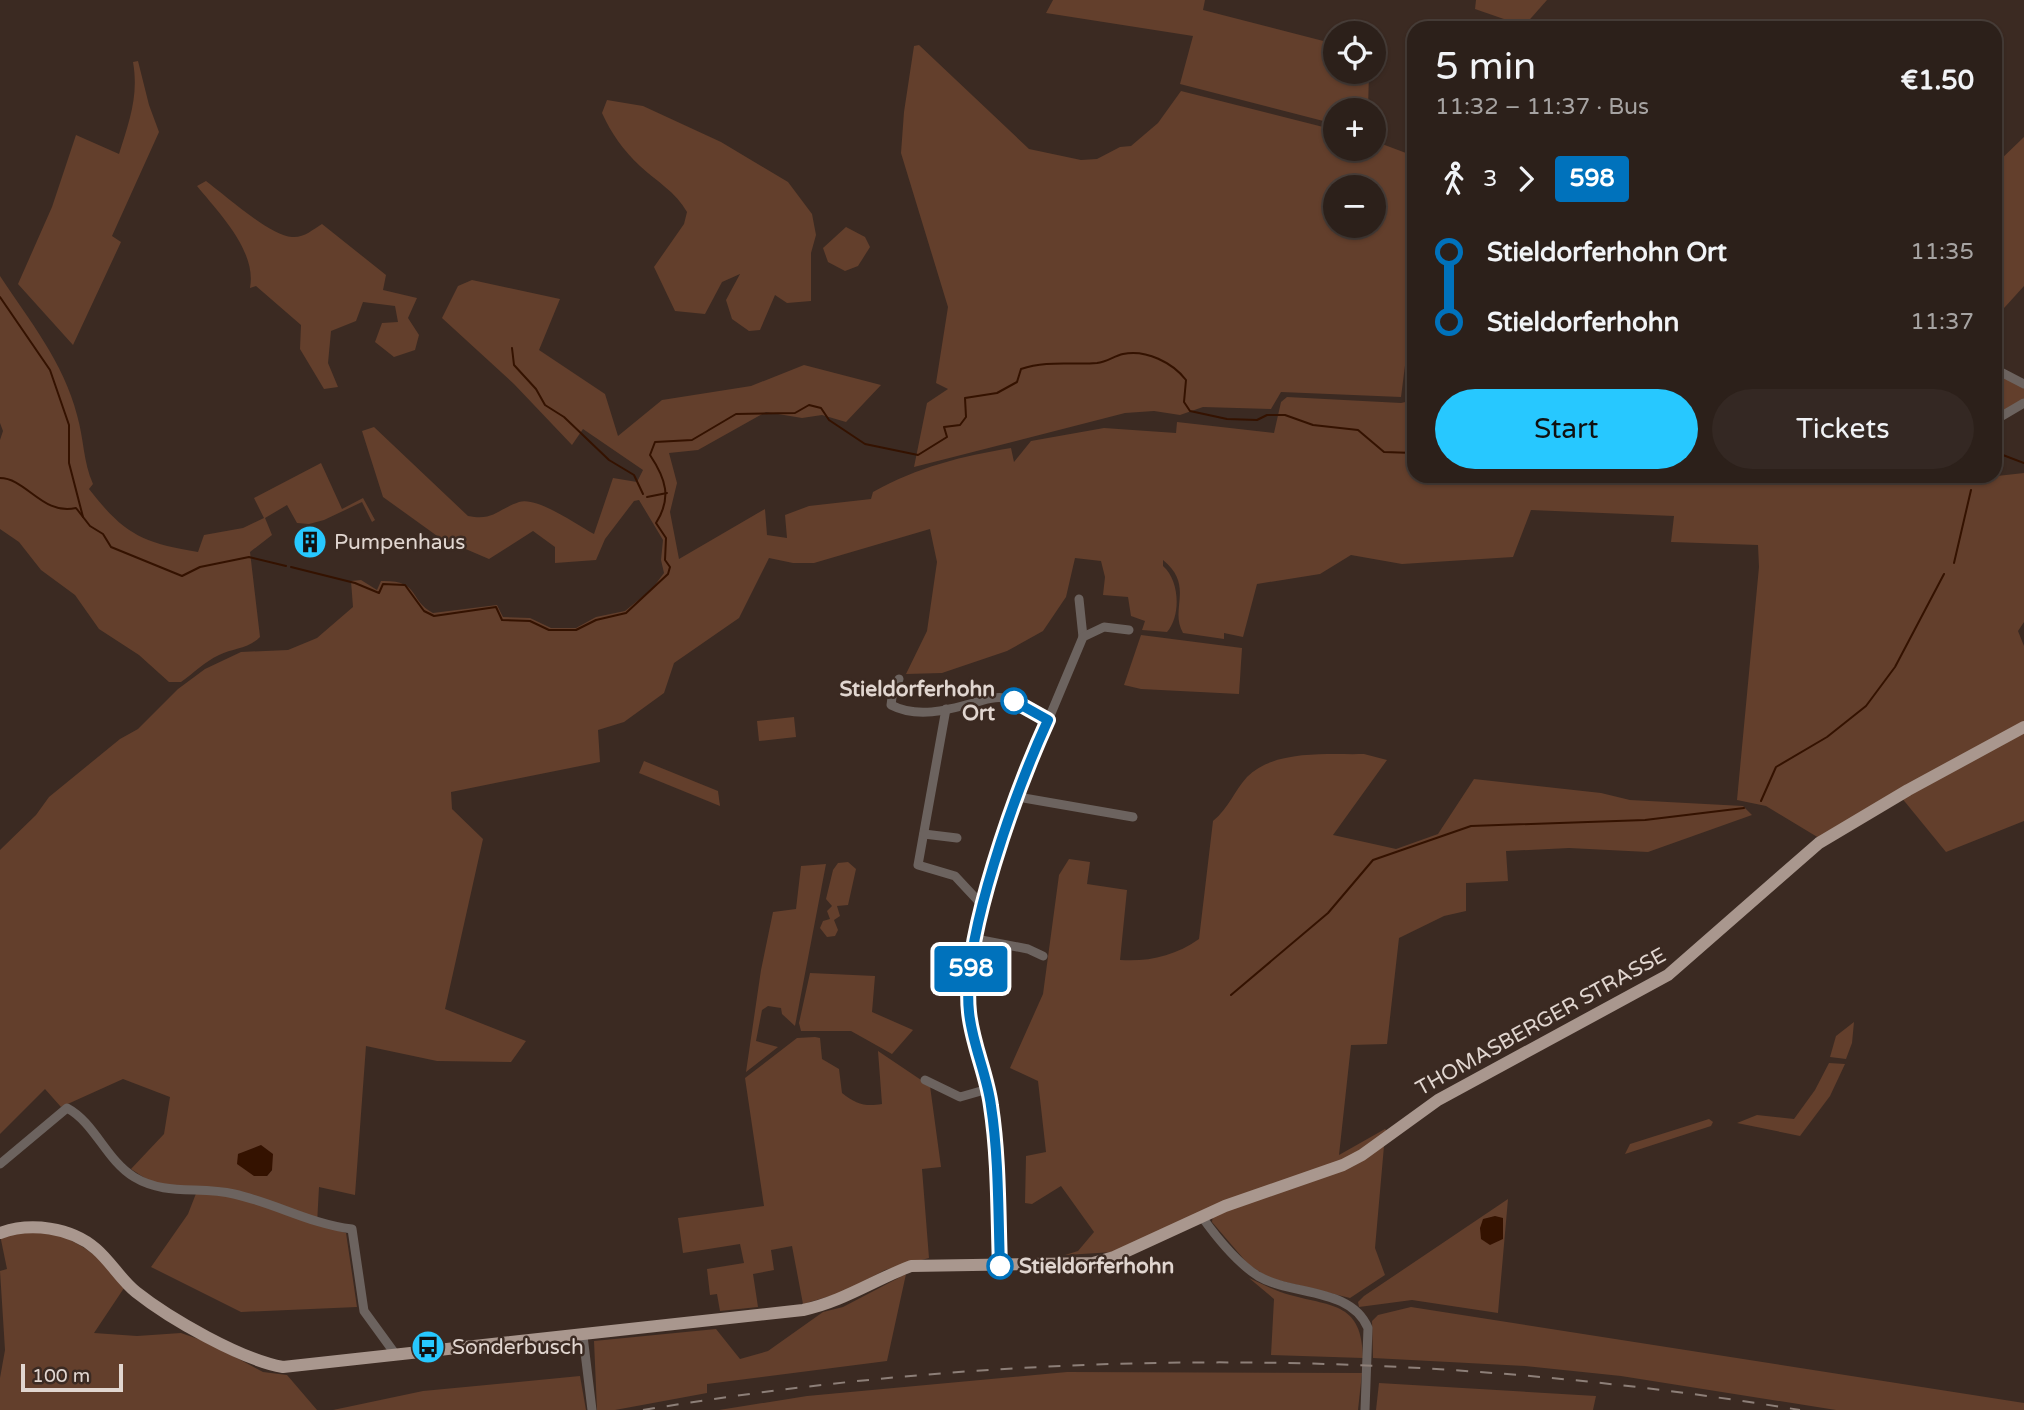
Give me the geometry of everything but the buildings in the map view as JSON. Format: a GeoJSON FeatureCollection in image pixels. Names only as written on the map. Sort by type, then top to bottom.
{"type":"FeatureCollection","features":[{"type":"Feature","properties":{"kind":"main road","name":"THOMASBERGER STRASSE"},"geometry":{"type":"LineString","coordinates":[[0,1233],[32,1226],[87,1243],[136,1292],[165,1312],[260,1362],[283,1367],[583,1336],[815,1308],[843,1299],[885,1276],[911,1266],[1093,1263],[1114,1257],[1202,1217],[1343,1165],[1382,1141],[1438,1100],[1668,975],[1819,843],[1908,789],[2024,727]]}},
{"type":"Feature","properties":{"kind":"street"},"geometry":{"type":"LineString","coordinates":[[2002,373],[2024,384]]}},
{"type":"Feature","properties":{"kind":"street"},"geometry":{"type":"LineString","coordinates":[[2002,416],[2024,402]]}},
{"type":"Feature","properties":{"kind":"street"},"geometry":{"type":"LineString","coordinates":[[1000,1266],[992,1106],[969,1012],[976,939],[983,906],[1018,797],[1083,637],[1079,599]]}},
{"type":"Feature","properties":{"kind":"street"},"geometry":{"type":"LineString","coordinates":[[1083,637],[1104,628],[1129,630]]}},
{"type":"Feature","properties":{"kind":"street"},"geometry":{"type":"LineString","coordinates":[[899,679],[892,690],[891,705],[917,714],[1005,698],[1048,720]]}},
{"type":"Feature","properties":{"kind":"street"},"geometry":{"type":"LineString","coordinates":[[946,709],[918,864],[955,876],[983,906]]}},
{"type":"Feature","properties":{"kind":"street"},"geometry":{"type":"LineString","coordinates":[[1018,797],[1133,817]]}},
{"type":"Feature","properties":{"kind":"street"},"geometry":{"type":"LineString","coordinates":[[923,834],[957,838]]}},
{"type":"Feature","properties":{"kind":"street"},"geometry":{"type":"LineString","coordinates":[[976,939],[1028,949],[1043,956]]}},
{"type":"Feature","properties":{"kind":"street"},"geometry":{"type":"LineString","coordinates":[[925,1080],[960,1097],[988,1089]]}},
{"type":"Feature","properties":{"kind":"street"},"geometry":{"type":"LineString","coordinates":[[0,1164],[67,1108],[79,1114],[131,1176],[155,1188],[234,1194],[287,1209],[314,1223],[352,1229],[364,1311],[396,1355]]}},
{"type":"Feature","properties":{"kind":"street"},"geometry":{"type":"LineString","coordinates":[[1202,1217],[1244,1266],[1260,1277],[1348,1304],[1363,1315],[1368,1328],[1365,1410]]}},
{"type":"Feature","properties":{"kind":"street"},"geometry":{"type":"LineString","coordinates":[[583,1336],[592,1410]]}},
{"type":"Feature","properties":{"kind":"shaded area"},"geometry":{"type":"Polygon","coordinates":[[[1053,0],[1205,0],[1203,10],[1323,41],[1323,84],[1369,84],[1368,98],[1323,98],[1323,121],[1180,84],[1193,36],[1046,13],[1053,0]]]}},
{"type":"Feature","properties":{"kind":"shaded area"},"geometry":{"type":"Polygon","coordinates":[[[1476,0],[1547,0],[1528,21],[1510,21],[1475,9],[1476,0]]]}},
{"type":"Feature","properties":{"kind":"shaded area"},"geometry":{"type":"Polygon","coordinates":[[[919,45],[1029,149],[1081,160],[1097,159],[1120,147],[1131,146],[1158,123],[1181,91],[1323,127],[1323,161],[1386,161],[1386,146],[1407,153],[1407,350],[1401,397],[1281,392],[1271,409],[1203,407],[1180,415],[1154,411],[1125,413],[914,467],[927,403],[948,389],[936,383],[948,307],[901,153],[914,46],[919,45]]]}},
{"type":"Feature","properties":{"kind":"shaded area"},"geometry":{"type":"Polygon","coordinates":[[[138,61],[159,132],[112,236],[121,242],[73,345],[18,284],[52,207],[76,135],[119,154],[134,98],[133,62],[138,61]]]}},
{"type":"Feature","properties":{"kind":"shaded area"},"geometry":{"type":"Polygon","coordinates":[[[607,100],[643,106],[721,142],[788,182],[812,214],[816,235],[811,253],[811,301],[787,303],[775,295],[760,330],[749,331],[732,319],[726,300],[740,274],[722,282],[705,314],[675,311],[654,267],[684,224],[687,212],[677,198],[640,166],[618,141],[602,113],[607,100]]]}},
{"type":"Feature","properties":{"kind":"shaded area"},"geometry":{"type":"Polygon","coordinates":[[[2024,137],[2024,286],[2002,310],[2002,158],[2024,137]]]}},
{"type":"Feature","properties":{"kind":"shaded area"},"geometry":{"type":"Polygon","coordinates":[[[206,181],[260,223],[283,235],[300,236],[322,224],[386,275],[383,290],[417,298],[408,318],[419,335],[415,350],[394,357],[375,342],[382,323],[398,322],[395,306],[363,302],[356,321],[331,331],[328,363],[338,387],[324,389],[300,349],[301,325],[256,286],[250,288],[251,274],[242,247],[225,220],[197,186],[206,181]]]}},
{"type":"Feature","properties":{"kind":"shaded area"},"geometry":{"type":"Polygon","coordinates":[[[846,227],[865,237],[870,247],[858,266],[845,271],[828,262],[823,248],[846,227]]]}},
{"type":"Feature","properties":{"kind":"shaded area"},"geometry":{"type":"Polygon","coordinates":[[[0,276],[44,342],[64,378],[77,415],[93,484],[89,489],[113,517],[136,534],[162,545],[198,552],[204,535],[243,528],[264,518],[254,498],[321,463],[342,509],[363,498],[375,520],[372,522],[362,502],[309,524],[297,523],[287,505],[265,518],[272,535],[250,552],[260,637],[250,644],[214,658],[181,682],[169,682],[139,655],[99,629],[75,595],[41,570],[19,542],[0,529],[0,440],[3,431],[0,423],[0,276]]]}},
{"type":"Feature","properties":{"kind":"shaded area"},"geometry":{"type":"Polygon","coordinates":[[[472,280],[560,299],[539,350],[605,394],[618,436],[662,400],[751,386],[804,365],[881,385],[846,422],[822,415],[802,418],[766,412],[698,450],[669,453],[677,483],[670,512],[679,559],[765,509],[767,535],[787,538],[785,515],[809,506],[871,499],[873,492],[890,483],[940,464],[975,455],[1011,448],[1014,462],[1031,441],[1104,428],[1176,433],[1177,422],[1274,433],[1281,402],[1287,397],[1407,402],[1407,483],[2002,483],[2002,475],[2024,473],[2024,622],[2018,631],[2024,646],[2024,722],[1819,838],[1766,806],[1737,800],[1759,567],[1758,545],[1671,542],[1674,516],[1531,510],[1513,557],[1402,564],[1351,555],[1320,574],[1257,584],[1243,637],[1224,633],[1224,639],[1183,633],[1178,615],[1178,579],[1163,560],[1163,566],[1173,580],[1177,599],[1175,617],[1167,632],[1142,630],[1145,621],[1131,616],[1128,597],[1103,595],[1105,577],[1101,561],[1075,558],[1066,597],[1043,631],[1007,651],[942,673],[906,674],[927,631],[937,562],[930,529],[814,563],[793,563],[769,558],[739,618],[674,663],[664,693],[624,722],[598,730],[600,762],[451,792],[452,809],[483,839],[445,1009],[526,1041],[511,1062],[437,1061],[366,1046],[355,1195],[319,1187],[317,1224],[346,1233],[357,1307],[241,1312],[151,1267],[188,1214],[197,1191],[157,1186],[131,1169],[164,1134],[170,1097],[123,1079],[61,1107],[45,1089],[0,1134],[0,850],[36,815],[49,797],[120,739],[138,729],[178,689],[205,669],[241,652],[288,650],[317,638],[353,607],[351,581],[361,580],[377,590],[381,581],[402,584],[433,613],[497,605],[503,617],[530,618],[551,628],[576,628],[596,617],[625,611],[652,589],[664,573],[661,560],[663,540],[639,500],[634,501],[605,539],[596,560],[555,563],[555,547],[533,531],[489,559],[440,538],[383,497],[362,431],[374,427],[468,516],[489,516],[527,501],[546,507],[594,534],[613,478],[637,482],[643,470],[583,429],[572,445],[514,384],[442,318],[458,286],[472,280]],[[250,1152],[238,1154],[257,1175],[267,1176],[272,1170],[271,1163],[250,1152]]]}},
{"type":"Feature","properties":{"kind":"shaded area"},"geometry":{"type":"Polygon","coordinates":[[[2002,376],[2024,387],[2024,399],[2002,411],[2002,376]]]}},
{"type":"Feature","properties":{"kind":"shaded area"},"geometry":{"type":"Polygon","coordinates":[[[1141,635],[1242,648],[1239,694],[1141,689],[1124,685],[1141,635]]]}},
{"type":"Feature","properties":{"kind":"shaded area"},"geometry":{"type":"Polygon","coordinates":[[[794,717],[796,737],[759,741],[757,721],[794,717]]]}},
{"type":"Feature","properties":{"kind":"shaded area"},"geometry":{"type":"Polygon","coordinates":[[[2024,731],[2024,821],[1946,852],[1901,797],[2024,731]]]}},
{"type":"Feature","properties":{"kind":"shaded area"},"geometry":{"type":"Polygon","coordinates":[[[1364,754],[1387,760],[1333,835],[1396,849],[1438,834],[1474,779],[1601,793],[1630,800],[1743,806],[1752,815],[1648,852],[1569,848],[1506,851],[1508,881],[1466,883],[1466,911],[1444,916],[1399,938],[1387,1044],[1351,1045],[1339,1155],[1385,1129],[1388,1132],[1352,1156],[1114,1252],[1065,1255],[1078,1251],[1094,1232],[1061,1186],[1032,1204],[1025,1203],[1026,1156],[1046,1152],[1038,1081],[1010,1068],[1043,994],[1059,875],[1069,859],[1090,862],[1087,884],[1127,890],[1120,960],[1151,959],[1171,954],[1199,939],[1213,821],[1247,777],[1272,762],[1302,755],[1364,754]]]}},
{"type":"Feature","properties":{"kind":"shaded area"},"geometry":{"type":"Polygon","coordinates":[[[644,761],[718,791],[720,806],[639,773],[644,761]]]}},
{"type":"Feature","properties":{"kind":"shaded area"},"geometry":{"type":"Polygon","coordinates":[[[848,862],[856,869],[848,905],[837,906],[840,916],[834,920],[838,930],[835,936],[827,937],[820,928],[823,921],[830,919],[827,911],[832,906],[826,899],[833,870],[838,863],[848,862]]]}},
{"type":"Feature","properties":{"kind":"shaded area"},"geometry":{"type":"Polygon","coordinates":[[[826,864],[795,1026],[782,1014],[781,1008],[768,1006],[762,1010],[756,1041],[778,1047],[746,1072],[761,970],[773,912],[796,909],[801,866],[826,864]]]}},
{"type":"Feature","properties":{"kind":"shaded area"},"geometry":{"type":"Polygon","coordinates":[[[810,973],[875,976],[872,1012],[913,1030],[892,1054],[851,1031],[801,1031],[799,1023],[810,973]]]}},
{"type":"Feature","properties":{"kind":"shaded area"},"geometry":{"type":"Polygon","coordinates":[[[1854,1022],[1852,1043],[1846,1059],[1830,1057],[1836,1036],[1854,1022]]]}},
{"type":"Feature","properties":{"kind":"shaded area"},"geometry":{"type":"Polygon","coordinates":[[[797,1038],[820,1038],[822,1059],[839,1069],[842,1093],[856,1102],[866,1105],[882,1104],[878,1051],[930,1086],[941,1167],[922,1169],[929,1258],[885,1270],[844,1292],[803,1304],[792,1246],[771,1250],[774,1270],[753,1274],[758,1307],[720,1311],[717,1294],[710,1295],[707,1269],[744,1263],[740,1244],[683,1253],[678,1218],[764,1206],[745,1078],[797,1038]]]}},
{"type":"Feature","properties":{"kind":"shaded area"},"geometry":{"type":"Polygon","coordinates":[[[1829,1063],[1845,1064],[1830,1096],[1800,1136],[1737,1123],[1757,1115],[1794,1119],[1815,1090],[1829,1063]]]}},
{"type":"Feature","properties":{"kind":"shaded area"},"geometry":{"type":"Polygon","coordinates":[[[1709,1119],[1713,1122],[1711,1126],[1625,1154],[1630,1144],[1709,1119]]]}},
{"type":"Feature","properties":{"kind":"shaded area"},"geometry":{"type":"Polygon","coordinates":[[[261,1145],[273,1154],[272,1170],[267,1176],[254,1176],[237,1164],[238,1154],[261,1145]]]}},
{"type":"Feature","properties":{"kind":"shaded area"},"geometry":{"type":"Polygon","coordinates":[[[1384,1146],[1375,1248],[1385,1275],[1350,1298],[1269,1278],[1248,1264],[1212,1222],[1213,1215],[1384,1146]]]}},
{"type":"Feature","properties":{"kind":"shaded area"},"geometry":{"type":"Polygon","coordinates":[[[1508,1199],[1498,1313],[1412,1300],[1359,1307],[1358,1302],[1364,1296],[1508,1199]]]}},
{"type":"Feature","properties":{"kind":"shaded area"},"geometry":{"type":"Polygon","coordinates":[[[1495,1216],[1503,1218],[1503,1239],[1490,1245],[1481,1239],[1480,1228],[1483,1219],[1495,1216]]]}},
{"type":"Feature","properties":{"kind":"shaded area"},"geometry":{"type":"Polygon","coordinates":[[[47,1231],[90,1252],[126,1285],[94,1333],[137,1336],[181,1333],[207,1342],[263,1372],[287,1375],[317,1410],[0,1410],[0,1378],[5,1350],[0,1271],[7,1269],[0,1235],[47,1231]]]}},
{"type":"Feature","properties":{"kind":"shaded area"},"geometry":{"type":"Polygon","coordinates":[[[906,1274],[887,1361],[707,1384],[707,1393],[615,1410],[597,1410],[594,1341],[716,1329],[740,1359],[768,1351],[823,1312],[843,1307],[906,1274]]]}},
{"type":"Feature","properties":{"kind":"shaded area"},"geometry":{"type":"Polygon","coordinates":[[[1249,1278],[1284,1293],[1343,1310],[1357,1327],[1363,1358],[1271,1355],[1274,1299],[1249,1278]]]}},
{"type":"Feature","properties":{"kind":"shaded area"},"geometry":{"type":"Polygon","coordinates":[[[1411,1307],[2024,1403],[2024,1410],[1836,1410],[1621,1376],[1525,1366],[1373,1358],[1372,1321],[1378,1315],[1411,1307]]]}},
{"type":"Feature","properties":{"kind":"shaded area"},"geometry":{"type":"Polygon","coordinates":[[[1067,1372],[1362,1373],[1358,1410],[719,1410],[807,1396],[1067,1372]]]}},
{"type":"Feature","properties":{"kind":"shaded area"},"geometry":{"type":"Polygon","coordinates":[[[580,1376],[586,1410],[333,1410],[423,1391],[580,1376]]]}},
{"type":"Feature","properties":{"kind":"shaded area"},"geometry":{"type":"Polygon","coordinates":[[[1379,1383],[1596,1396],[1593,1410],[1376,1410],[1379,1383]]]}},
{"type":"Feature","properties":{"kind":"waterway"},"geometry":{"type":"LineString","coordinates":[[0,297],[50,370],[69,425],[69,463],[83,517]]}},
{"type":"Feature","properties":{"kind":"waterway"},"geometry":{"type":"LineString","coordinates":[[512,348],[514,365],[536,389],[545,405],[564,417],[609,460],[634,475],[643,494]]}},
{"type":"Feature","properties":{"kind":"waterway"},"geometry":{"type":"LineString","coordinates":[[291,567],[355,583],[379,593],[383,584],[405,585],[424,611],[434,616],[496,607],[502,620],[530,621],[549,630],[576,630],[596,620],[626,613],[668,574],[670,567],[665,560],[666,538],[656,523],[664,505],[665,489],[660,472],[650,455],[655,442],[692,440],[736,414],[795,413],[809,405],[821,408],[829,420],[865,444],[918,455],[947,437],[944,427],[960,425],[966,417],[965,398],[997,393],[1017,382],[1021,369],[1050,364],[1097,363],[1132,353],[1158,359],[1181,374],[1186,380],[1184,402],[1190,411],[1227,419],[1257,420],[1267,415],[1285,415],[1313,425],[1358,430],[1384,452],[1407,453]]}},
{"type":"Feature","properties":{"kind":"waterway"},"geometry":{"type":"LineString","coordinates":[[2002,455],[2024,463]]}},
{"type":"Feature","properties":{"kind":"waterway"},"geometry":{"type":"LineString","coordinates":[[0,478],[18,484],[54,507],[76,508],[90,526],[103,534],[111,547],[182,576],[200,567],[249,557],[286,566]]}},
{"type":"Feature","properties":{"kind":"waterway"},"geometry":{"type":"LineString","coordinates":[[1954,563],[1971,490]]}},
{"type":"Feature","properties":{"kind":"waterway"},"geometry":{"type":"LineString","coordinates":[[647,497],[667,493]]}},
{"type":"Feature","properties":{"kind":"waterway"},"geometry":{"type":"LineString","coordinates":[[1761,801],[1776,767],[1827,737],[1866,706],[1895,667],[1944,574]]}},
{"type":"Feature","properties":{"kind":"waterway"},"geometry":{"type":"LineString","coordinates":[[1231,995],[1328,913],[1373,860],[1471,826],[1645,820],[1744,808]]}},
{"type":"Feature","properties":{"kind":"railway"},"geometry":{"type":"LineString","coordinates":[[643,1410],[787,1389],[932,1374],[1077,1365],[1222,1362],[1366,1365],[1511,1374],[1656,1389],[1800,1410]]}},
{"type":"Feature","properties":{"kind":"bus line","name":"598"},"geometry":{"type":"LineString","coordinates":[[1000,1266],[992,1106],[969,1012],[971,970],[983,906],[1018,797],[1048,720],[1014,701]]}},
{"type":"Feature","properties":{"kind":"place","name":"Pumpenhaus"},"geometry":{"type":"Point","coordinates":[310,542]}},
{"type":"Feature","properties":{"kind":"place","name":"Stieldorferhohn Ort"},"geometry":{"type":"Point","coordinates":[1014,701]}},
{"type":"Feature","properties":{"kind":"place","name":"Stieldorferhohn"},"geometry":{"type":"Point","coordinates":[1000,1266]}},
{"type":"Feature","properties":{"kind":"place","name":"Sonderbusch"},"geometry":{"type":"Point","coordinates":[428,1347]}}]}
